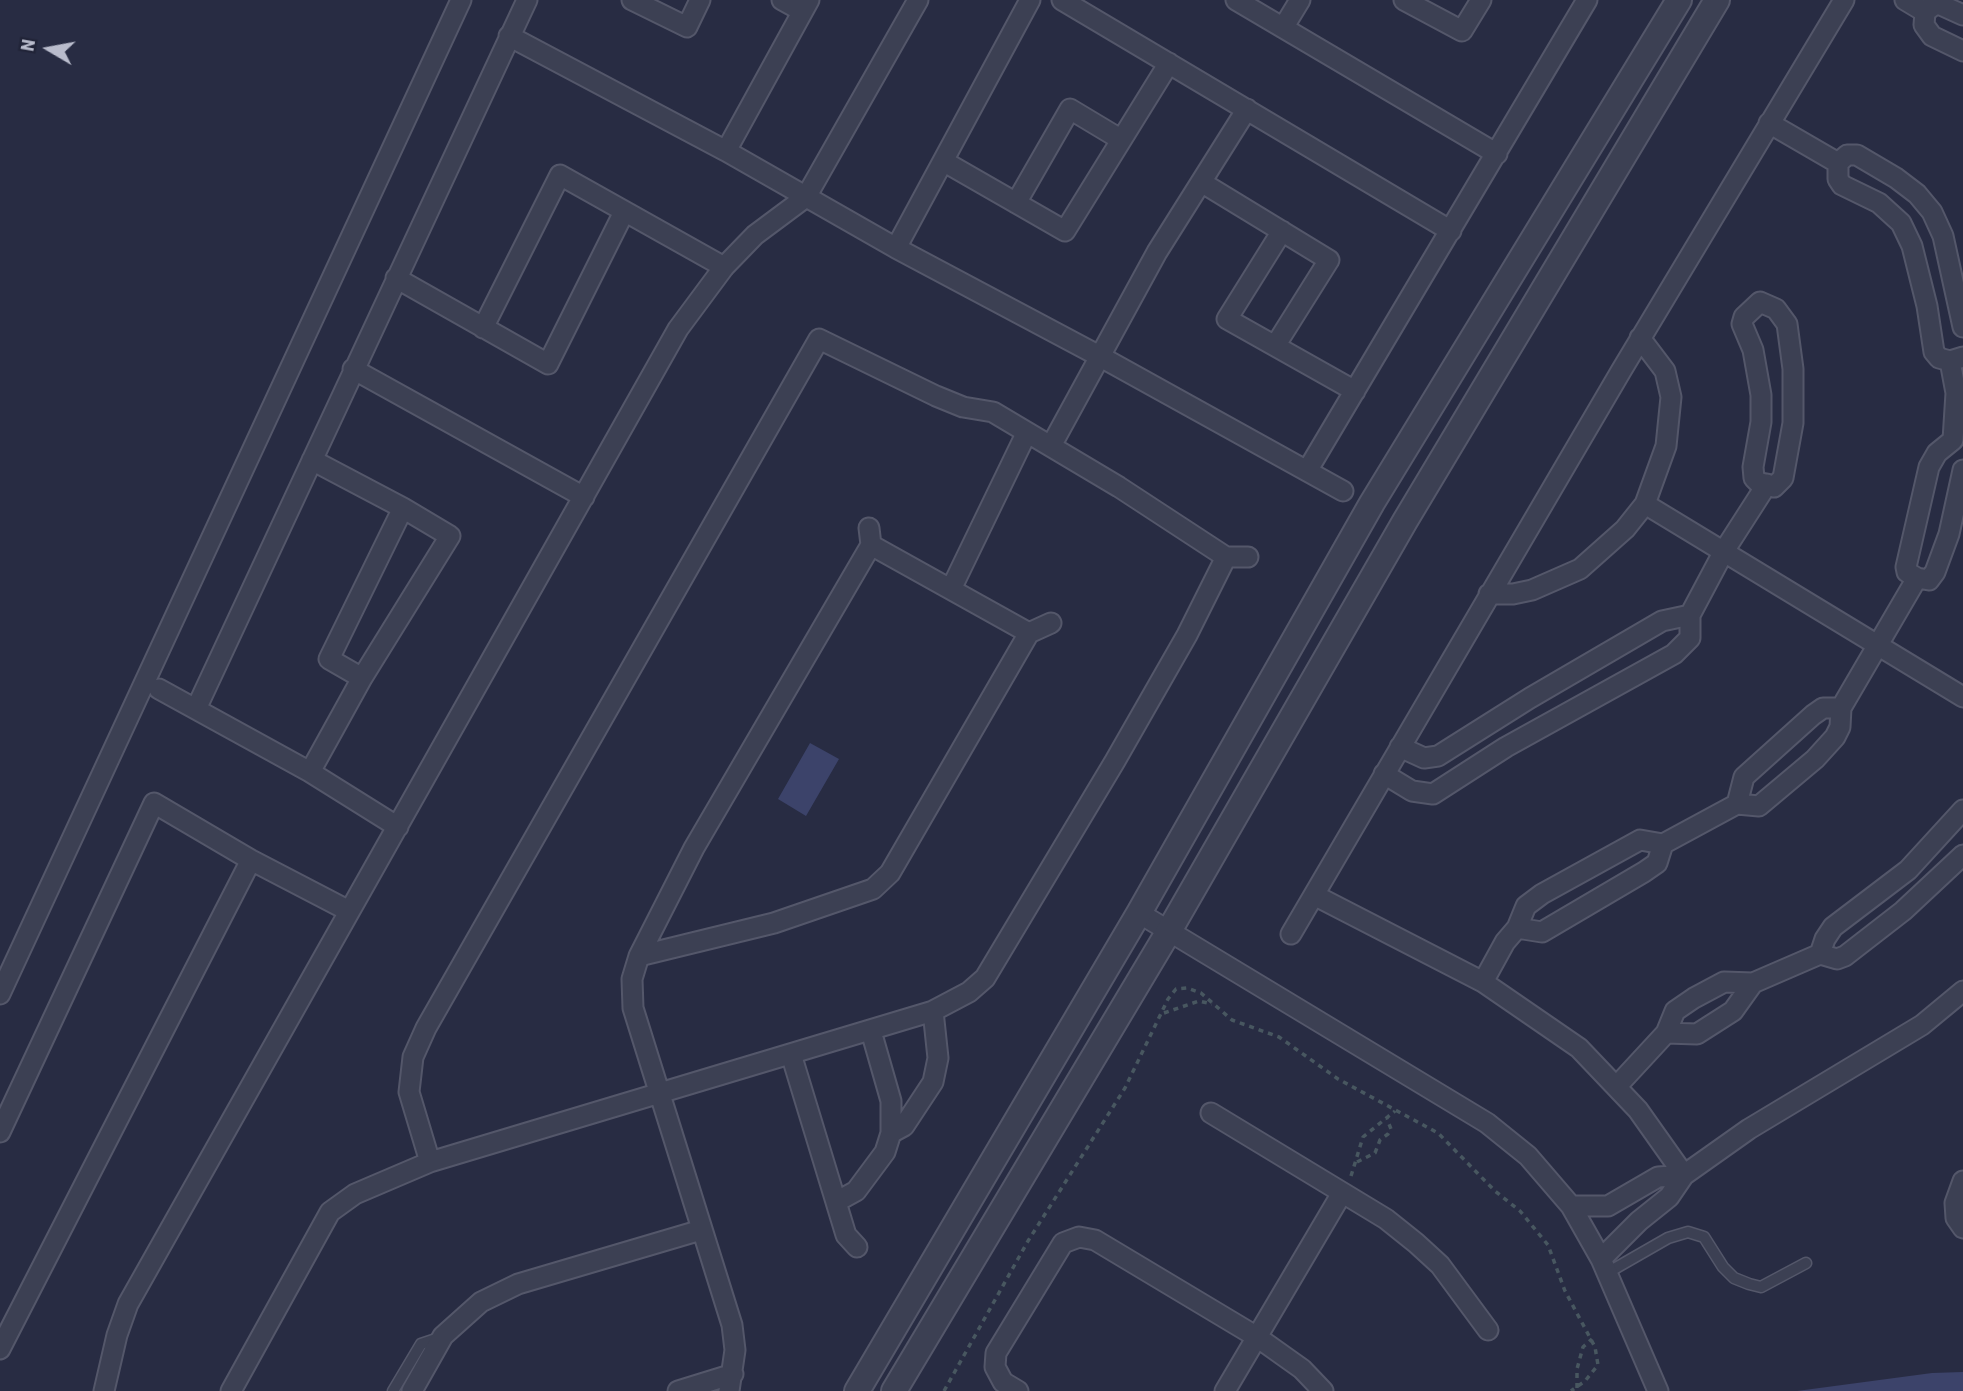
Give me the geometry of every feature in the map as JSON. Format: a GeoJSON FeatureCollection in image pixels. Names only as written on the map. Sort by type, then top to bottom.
{"type":"FeatureCollection","features":[{"type":"Feature","properties":{"kind":"street"},"geometry":{"type":"LineString","coordinates":[[0,993],[461,0]]}},
{"type":"Feature","properties":{"kind":"street"},"geometry":{"type":"LineString","coordinates":[[196,709],[527,0]]}},
{"type":"Feature","properties":{"kind":"street"},"geometry":{"type":"LineString","coordinates":[[632,0],[687,27],[700,0]]}},
{"type":"Feature","properties":{"kind":"street"},"geometry":{"type":"LineString","coordinates":[[726,151],[806,5],[782,0]]}},
{"type":"Feature","properties":{"kind":"street"},"geometry":{"type":"LineString","coordinates":[[104,1391],[117,1335],[128,1304],[678,329],[723,267],[755,235],[806,197],[918,0]]}},
{"type":"Feature","properties":{"kind":"street"},"geometry":{"type":"LineString","coordinates":[[895,248],[1030,0]]}},
{"type":"Feature","properties":{"kind":"street"},"geometry":{"type":"LineString","coordinates":[[1062,0],[1451,231]]}},
{"type":"Feature","properties":{"kind":"street"},"geometry":{"type":"LineString","coordinates":[[1236,0],[1497,155]]}},
{"type":"Feature","properties":{"kind":"street"},"geometry":{"type":"LineString","coordinates":[[1283,28],[1300,0]]}},
{"type":"Feature","properties":{"kind":"street"},"geometry":{"type":"LineString","coordinates":[[1404,0],[1462,31],[1481,0]]}},
{"type":"Feature","properties":{"kind":"street"},"geometry":{"type":"LineString","coordinates":[[1307,471],[1587,0]]}},
{"type":"Feature","properties":{"kind":"street"},"geometry":{"type":"LineString","coordinates":[[857,1391],[1139,913],[1372,503],[1679,0]]}},
{"type":"Feature","properties":{"kind":"street"},"geometry":{"type":"LineString","coordinates":[[894,1391],[1169,931],[1405,521],[1717,0]]}},
{"type":"Feature","properties":{"kind":"street"},"geometry":{"type":"LineString","coordinates":[[1291,934],[1640,338],[1844,0]]}},
{"type":"Feature","properties":{"kind":"street"},"geometry":{"type":"LineString","coordinates":[[1905,0],[1925,12]]}},
{"type":"Feature","properties":{"kind":"street"},"geometry":{"type":"LineString","coordinates":[[1925,12],[1934,5],[1941,5],[1963,15]]}},
{"type":"Feature","properties":{"kind":"street"},"geometry":{"type":"LineString","coordinates":[[1925,12],[1926,31],[1963,51]]}},
{"type":"Feature","properties":{"kind":"street"},"geometry":{"type":"LineString","coordinates":[[509,36],[726,151],[895,248],[1101,356],[1343,491]]}},
{"type":"Feature","properties":{"kind":"street"},"geometry":{"type":"LineString","coordinates":[[943,161],[1065,232],[1169,63]]}},
{"type":"Feature","properties":{"kind":"street"},"geometry":{"type":"LineString","coordinates":[[1016,203],[1070,109],[1120,139]]}},
{"type":"Feature","properties":{"kind":"street"},"geometry":{"type":"LineString","coordinates":[[1051,446],[1157,252],[1247,110]]}},
{"type":"Feature","properties":{"kind":"street"},"geometry":{"type":"LineString","coordinates":[[1769,123],[1838,163]]}},
{"type":"Feature","properties":{"kind":"street"},"geometry":{"type":"LineString","coordinates":[[1963,327],[1943,236],[1932,212],[1917,194],[1896,178],[1857,155],[1847,155],[1838,163],[1835,174],[1842,185],[1879,203],[1901,223],[1912,246],[1934,352],[1939,358],[1957,359],[1958,443],[1937,453],[1929,467],[1906,567],[1907,572],[1917,578],[1929,580],[1935,572],[1949,534],[1963,470]]}},
{"type":"Feature","properties":{"kind":"street"},"geometry":{"type":"LineString","coordinates":[[483,328],[560,175],[723,267]]}},
{"type":"Feature","properties":{"kind":"street"},"geometry":{"type":"LineString","coordinates":[[1201,182],[1329,260],[1275,346]]}},
{"type":"Feature","properties":{"kind":"street"},"geometry":{"type":"LineString","coordinates":[[396,278],[548,364],[624,212]]}},
{"type":"Feature","properties":{"kind":"street"},"geometry":{"type":"LineString","coordinates":[[1282,231],[1227,319],[1355,391]]}},
{"type":"Feature","properties":{"kind":"street"},"geometry":{"type":"LineString","coordinates":[[1760,302],[1776,309],[1787,324],[1795,394],[1783,478],[1779,485],[1767,484],[1758,482],[1753,472],[1761,422],[1761,395],[1754,350],[1742,324],[1760,302]]}},
{"type":"Feature","properties":{"kind":"street"},"geometry":{"type":"LineString","coordinates":[[1489,594],[1513,594],[1532,590],[1580,569],[1625,529],[1645,504],[1666,446],[1671,397],[1665,371],[1640,338]]}},
{"type":"Feature","properties":{"kind":"street"},"geometry":{"type":"LineString","coordinates":[[430,1161],[409,1092],[413,1058],[426,1028],[819,339],[936,396],[963,407],[993,412],[1226,557],[1248,557]]}},
{"type":"Feature","properties":{"kind":"street"},"geometry":{"type":"LineString","coordinates":[[354,369],[584,497]]}},
{"type":"Feature","properties":{"kind":"street"},"geometry":{"type":"LineString","coordinates":[[952,587],[1026,434]]}},
{"type":"Feature","properties":{"kind":"street"},"geometry":{"type":"LineString","coordinates":[[310,772],[362,678],[450,536],[312,460]]}},
{"type":"Feature","properties":{"kind":"street"},"geometry":{"type":"LineString","coordinates":[[1384,774],[1412,791],[1433,794],[1506,747],[1674,654],[1690,638],[1690,615],[1724,551],[1767,484]]}},
{"type":"Feature","properties":{"kind":"street"},"geometry":{"type":"LineString","coordinates":[[1645,504],[1963,697]]}},
{"type":"Feature","properties":{"kind":"street"},"geometry":{"type":"LineString","coordinates":[[362,678],[329,659],[403,508]]}},
{"type":"Feature","properties":{"kind":"street"},"geometry":{"type":"LineString","coordinates":[[678,1391],[731,1382],[735,1350],[732,1325],[633,1008],[632,979],[639,956],[694,848],[870,537],[1029,633]]}},
{"type":"Feature","properties":{"kind":"street"},"geometry":{"type":"LineString","coordinates":[[231,1391],[330,1212],[355,1194],[430,1161],[659,1096],[933,1012],[969,992],[985,978],[1115,761],[1226,557]]}},
{"type":"Feature","properties":{"kind":"street"},"geometry":{"type":"LineString","coordinates":[[1483,982],[1505,942],[1517,928],[1526,906],[1542,894],[1640,839],[1663,844],[1737,804],[1759,806],[1805,769],[1835,737],[1840,727],[1841,708],[1917,578]]}},
{"type":"Feature","properties":{"kind":"street"},"geometry":{"type":"LineString","coordinates":[[1400,747],[1424,758],[1438,756],[1530,698],[1662,621],[1690,615]]}},
{"type":"Feature","properties":{"kind":"street"},"geometry":{"type":"LineString","coordinates":[[639,956],[774,923],[873,889],[890,873],[1029,633],[1051,624]]}},
{"type":"Feature","properties":{"kind":"street"},"geometry":{"type":"LineString","coordinates":[[159,689],[310,772],[398,827]]}},
{"type":"Feature","properties":{"kind":"street"},"geometry":{"type":"LineString","coordinates":[[1737,804],[1744,777],[1812,715],[1823,708],[1841,708]]}},
{"type":"Feature","properties":{"kind":"street"},"geometry":{"type":"LineString","coordinates":[[0,1132],[154,803],[251,860],[349,911]]}},
{"type":"Feature","properties":{"kind":"street"},"geometry":{"type":"LineString","coordinates":[[1820,954],[1833,927],[1908,870],[1963,810]]}},
{"type":"Feature","properties":{"kind":"street"},"geometry":{"type":"LineString","coordinates":[[1517,928],[1542,932],[1657,863],[1663,844]]}},
{"type":"Feature","properties":{"kind":"street"},"geometry":{"type":"LineString","coordinates":[[1617,1086],[1666,1034],[1675,1011],[1694,998],[1724,982],[1753,983],[1820,954],[1836,958],[1845,956],[1903,911],[1963,855]]}},
{"type":"Feature","properties":{"kind":"street"},"geometry":{"type":"LineString","coordinates":[[0,1349],[251,860]]}},
{"type":"Feature","properties":{"kind":"street"},"geometry":{"type":"LineString","coordinates":[[1314,895],[1483,982],[1579,1048],[1617,1086],[1684,1175]]}},
{"type":"Feature","properties":{"kind":"street"},"geometry":{"type":"LineString","coordinates":[[1139,913],[1487,1122],[1528,1156],[1571,1206],[1604,1266],[1658,1391]]}},
{"type":"Feature","properties":{"kind":"street"},"geometry":{"type":"LineString","coordinates":[[1666,1034],[1697,1034],[1733,1011],[1753,983]]}},
{"type":"Feature","properties":{"kind":"street"},"geometry":{"type":"LineString","coordinates":[[1604,1266],[1639,1221],[1669,1197],[1684,1175],[1749,1129],[1922,1025],[1963,991]]}},
{"type":"Feature","properties":{"kind":"street"},"geometry":{"type":"LineString","coordinates":[[891,1133],[904,1126],[933,1082],[939,1058],[933,1012]]}},
{"type":"Feature","properties":{"kind":"street"},"geometry":{"type":"LineString","coordinates":[[836,1202],[856,1191],[885,1152],[891,1133],[891,1101],[871,1031]]}},
{"type":"Feature","properties":{"kind":"street"},"geometry":{"type":"LineString","coordinates":[[791,1054],[846,1235],[857,1247]]}},
{"type":"Feature","properties":{"kind":"street"},"geometry":{"type":"LineString","coordinates":[[1211,1112],[1385,1219],[1440,1265],[1488,1330]]}},
{"type":"Feature","properties":{"kind":"street"},"geometry":{"type":"LineString","coordinates":[[1571,1206],[1608,1206],[1658,1177],[1684,1175]]}},
{"type":"Feature","properties":{"kind":"street"},"geometry":{"type":"LineString","coordinates":[[1963,1181],[1955,1203],[1956,1218],[1963,1228]]}},
{"type":"Feature","properties":{"kind":"street"},"geometry":{"type":"LineString","coordinates":[[1225,1391],[1342,1193]]}},
{"type":"Feature","properties":{"kind":"street"},"geometry":{"type":"LineString","coordinates":[[412,1391],[443,1336],[481,1302],[518,1284],[701,1230]]}},
{"type":"Feature","properties":{"kind":"street"},"geometry":{"type":"LineString","coordinates":[[1018,1391],[1003,1382],[995,1367],[996,1353],[1063,1243],[1079,1237],[1095,1240],[1257,1337],[1302,1369],[1323,1391]]}},
{"type":"Feature","properties":{"kind":"lane"},"geometry":{"type":"LineString","coordinates":[[1604,1266],[1688,1232],[1704,1237],[1723,1267],[1734,1278],[1749,1284],[1762,1287],[1806,1263]]}},
{"type":"Feature","properties":{"kind":"lane"},"geometry":{"type":"LineString","coordinates":[[393,1391],[421,1344],[443,1336]]}},
{"type":"Feature","properties":{"kind":"path"},"geometry":{"type":"LineString","coordinates":[[944,1391],[1028,1241],[1125,1088],[1164,1013],[1168,999],[1176,989],[1187,988],[1201,993],[1241,1024],[1279,1037],[1338,1079],[1438,1133],[1495,1191],[1520,1211],[1548,1245],[1564,1291],[1592,1339],[1598,1365],[1571,1391]]}},
{"type":"Feature","properties":{"kind":"path"},"geometry":{"type":"LineString","coordinates":[[1164,1013],[1199,1002],[1214,1005]]}},
{"type":"Feature","properties":{"kind":"path"},"geometry":{"type":"LineString","coordinates":[[1342,1193],[1357,1162],[1363,1137],[1395,1111]]}},
{"type":"Feature","properties":{"kind":"path"},"geometry":{"type":"LineString","coordinates":[[1357,1162],[1374,1153],[1380,1140],[1388,1134],[1391,1129],[1387,1119]]}},
{"type":"Feature","properties":{"kind":"path"},"geometry":{"type":"LineString","coordinates":[[1577,1388],[1577,1369],[1583,1347],[1592,1339]]}},
{"type":"Feature","properties":{"kind":"water"},"geometry":{"type":"Polygon","coordinates":[[[810,743],[839,759],[806,816],[778,799],[810,743]]]}},
{"type":"Feature","properties":{"kind":"water"},"geometry":{"type":"Polygon","coordinates":[[[1963,1372],[1963,1391],[1797,1391],[1932,1373],[1963,1372]]]}}]}
